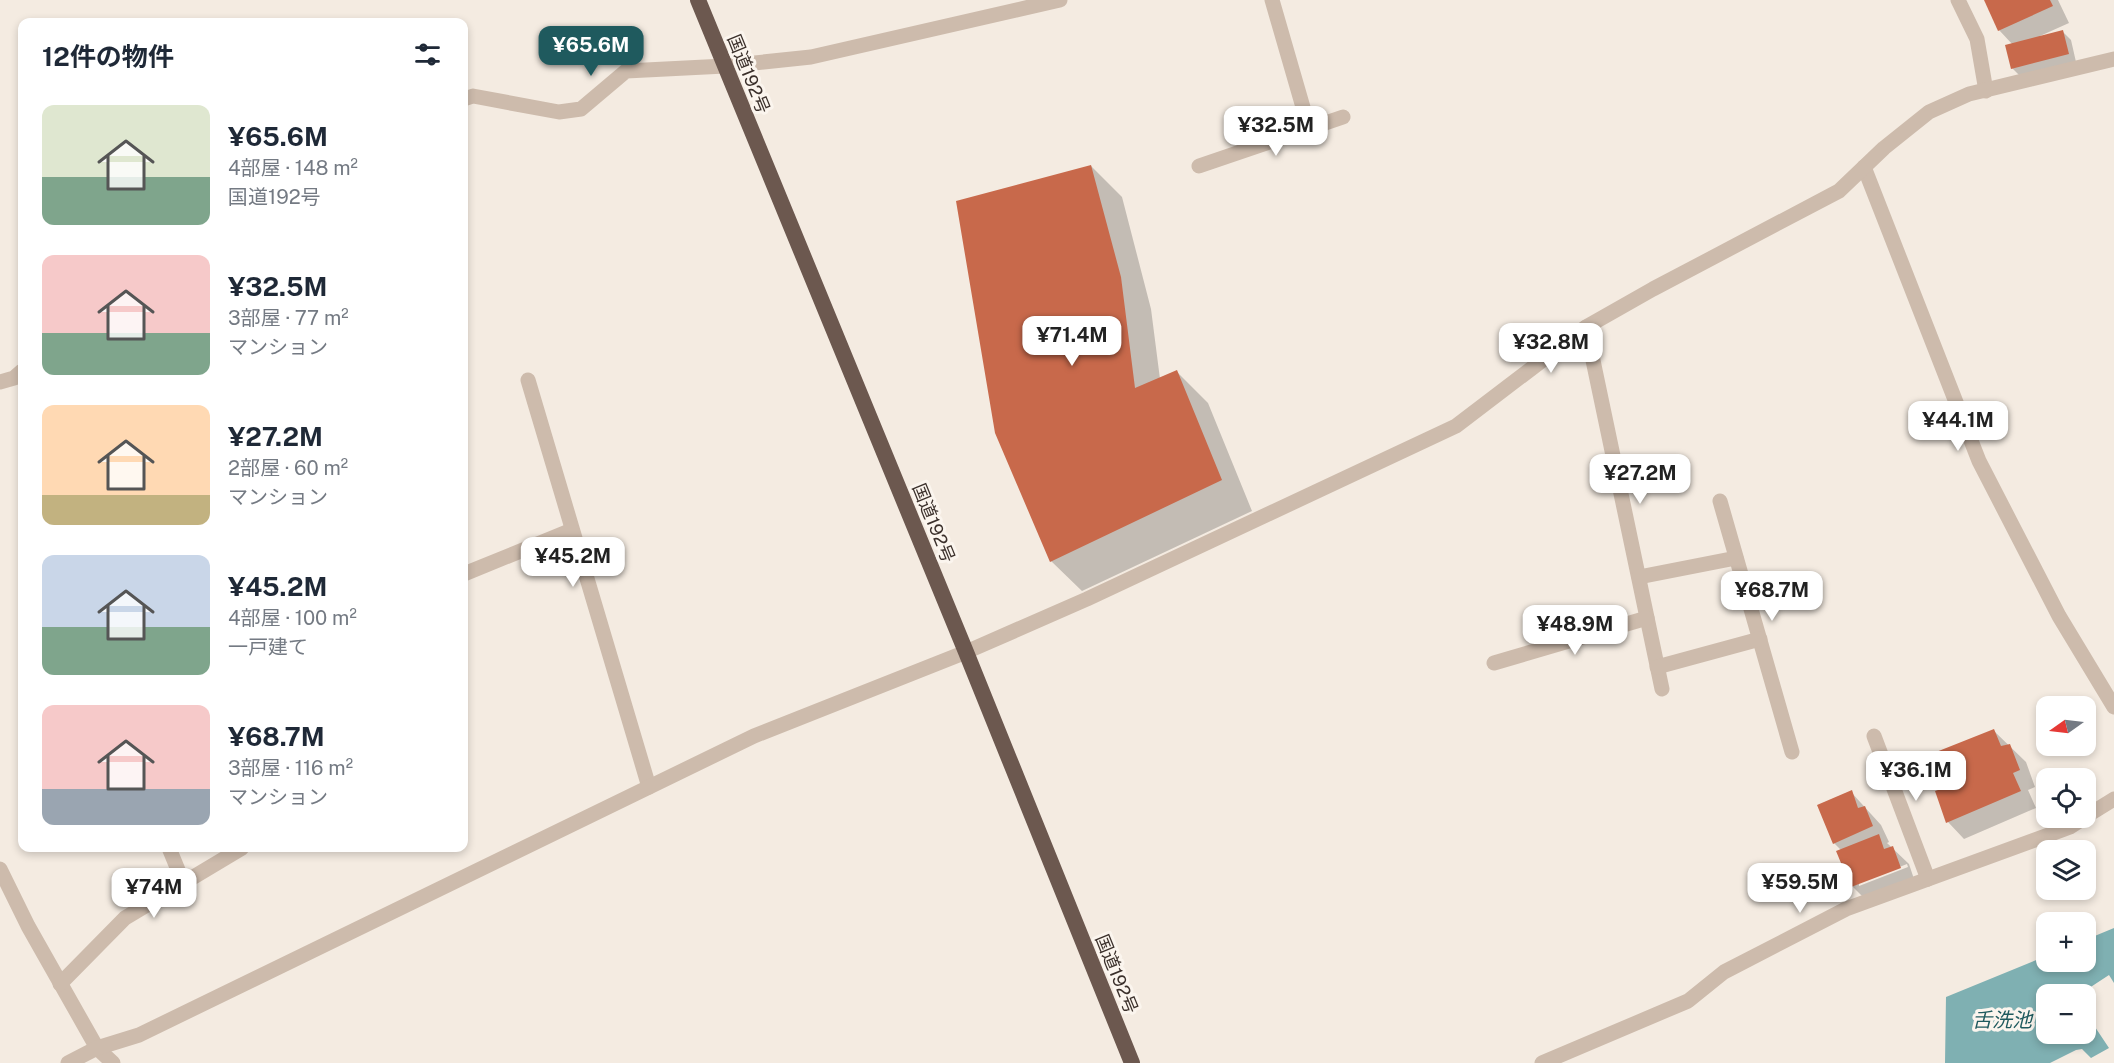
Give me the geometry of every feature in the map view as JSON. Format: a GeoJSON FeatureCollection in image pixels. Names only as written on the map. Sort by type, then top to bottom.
{"type":"FeatureCollection","features":[{"type":"Feature","properties":{"kind":"highway","name":"国道192号"},"geometry":{"type":"LineString","coordinates":[[698,0],[1132,1063]]}},
{"type":"Feature","properties":{"kind":"street"},"geometry":{"type":"LineString","coordinates":[[468,98],[472,96],[559,112],[581,109],[626,71],[725,66],[811,57],[1060,0]]}},
{"type":"Feature","properties":{"kind":"street"},"geometry":{"type":"LineString","coordinates":[[1272,0],[1309,128]]}},
{"type":"Feature","properties":{"kind":"street"},"geometry":{"type":"LineString","coordinates":[[1958,0],[1977,39],[1986,90]]}},
{"type":"Feature","properties":{"kind":"street"},"geometry":{"type":"LineString","coordinates":[[68,1063],[97,1048],[139,1035],[754,736],[966,652],[1087,599],[1456,426],[1586,327],[1839,191],[1864,166],[1929,112],[1969,94],[2114,58]]}},
{"type":"Feature","properties":{"kind":"street"},"geometry":{"type":"LineString","coordinates":[[1199,166],[1342,117]]}},
{"type":"Feature","properties":{"kind":"street"},"geometry":{"type":"LineString","coordinates":[[1864,166],[1979,461],[2059,616],[2114,707]]}},
{"type":"Feature","properties":{"kind":"street"},"geometry":{"type":"LineString","coordinates":[[1586,327],[1662,689]]}},
{"type":"Feature","properties":{"kind":"street"},"geometry":{"type":"LineString","coordinates":[[0,382],[18,374]]}},
{"type":"Feature","properties":{"kind":"street"},"geometry":{"type":"LineString","coordinates":[[528,380],[649,787]]}},
{"type":"Feature","properties":{"kind":"street"},"geometry":{"type":"LineString","coordinates":[[1719,501],[1792,752]]}},
{"type":"Feature","properties":{"kind":"street"},"geometry":{"type":"LineString","coordinates":[[468,572],[572,530]]}},
{"type":"Feature","properties":{"kind":"street"},"geometry":{"type":"LineString","coordinates":[[1639,577],[1736,558]]}},
{"type":"Feature","properties":{"kind":"street"},"geometry":{"type":"LineString","coordinates":[[1494,663],[1647,618]]}},
{"type":"Feature","properties":{"kind":"street"},"geometry":{"type":"LineString","coordinates":[[1657,667],[1760,639]]}},
{"type":"Feature","properties":{"kind":"street"},"geometry":{"type":"LineString","coordinates":[[1874,736],[1928,879]]}},
{"type":"Feature","properties":{"kind":"street"},"geometry":{"type":"LineString","coordinates":[[2096,810],[2114,799]]}},
{"type":"Feature","properties":{"kind":"street"},"geometry":{"type":"LineString","coordinates":[[1542,1063],[1688,1001],[1724,972],[1846,909],[2065,828]]}},
{"type":"Feature","properties":{"kind":"street"},"geometry":{"type":"LineString","coordinates":[[171,852],[183,882]]}},
{"type":"Feature","properties":{"kind":"street"},"geometry":{"type":"LineString","coordinates":[[60,984],[125,918],[235,852]]}},
{"type":"Feature","properties":{"kind":"street"},"geometry":{"type":"LineString","coordinates":[[0,869],[28,926],[97,1048],[113,1063]]}},
{"type":"Feature","properties":{"kind":"water","name":"舌洗池"},"geometry":{"type":"Polygon","coordinates":[[[2114,928],[2114,983],[2109,975],[2095,984],[2036,984],[2036,1044],[2096,1044],[2096,1028],[2109,1048],[2091,1058],[2082,1049],[2076,1050],[2050,1063],[1945,1063],[1946,997],[2036,960],[2036,972],[2096,972],[2096,935],[2114,928]]]}},
{"type":"Feature","properties":{"kind":"building"},"geometry":{"type":"Polygon","coordinates":[[[1984,0],[2050,0],[2053,6],[1998,31],[1984,0]]]}},
{"type":"Feature","properties":{"kind":"building"},"geometry":{"type":"Polygon","coordinates":[[[2063,30],[2069,54],[2011,69],[2005,45],[2063,30]]]}},
{"type":"Feature","properties":{"kind":"building"},"geometry":{"type":"Polygon","coordinates":[[[1091,165],[1121,277],[1135,388],[1177,370],[1222,480],[1050,562],[995,433],[956,201],[1091,165]]]}},
{"type":"Feature","properties":{"kind":"building"},"geometry":{"type":"Polygon","coordinates":[[[1994,729],[2001,746],[2010,744],[2020,770],[2013,773],[2021,791],[1946,823],[1935,791],[1947,787],[1943,777],[1929,781],[1921,758],[1994,729]]]}},
{"type":"Feature","properties":{"kind":"building"},"geometry":{"type":"Polygon","coordinates":[[[1852,790],[1858,808],[1865,806],[1873,826],[1833,844],[1817,805],[1852,790]]]}},
{"type":"Feature","properties":{"kind":"building"},"geometry":{"type":"Polygon","coordinates":[[[1879,834],[1884,849],[1893,846],[1901,868],[1851,887],[1836,851],[1879,834]]]}}]}
